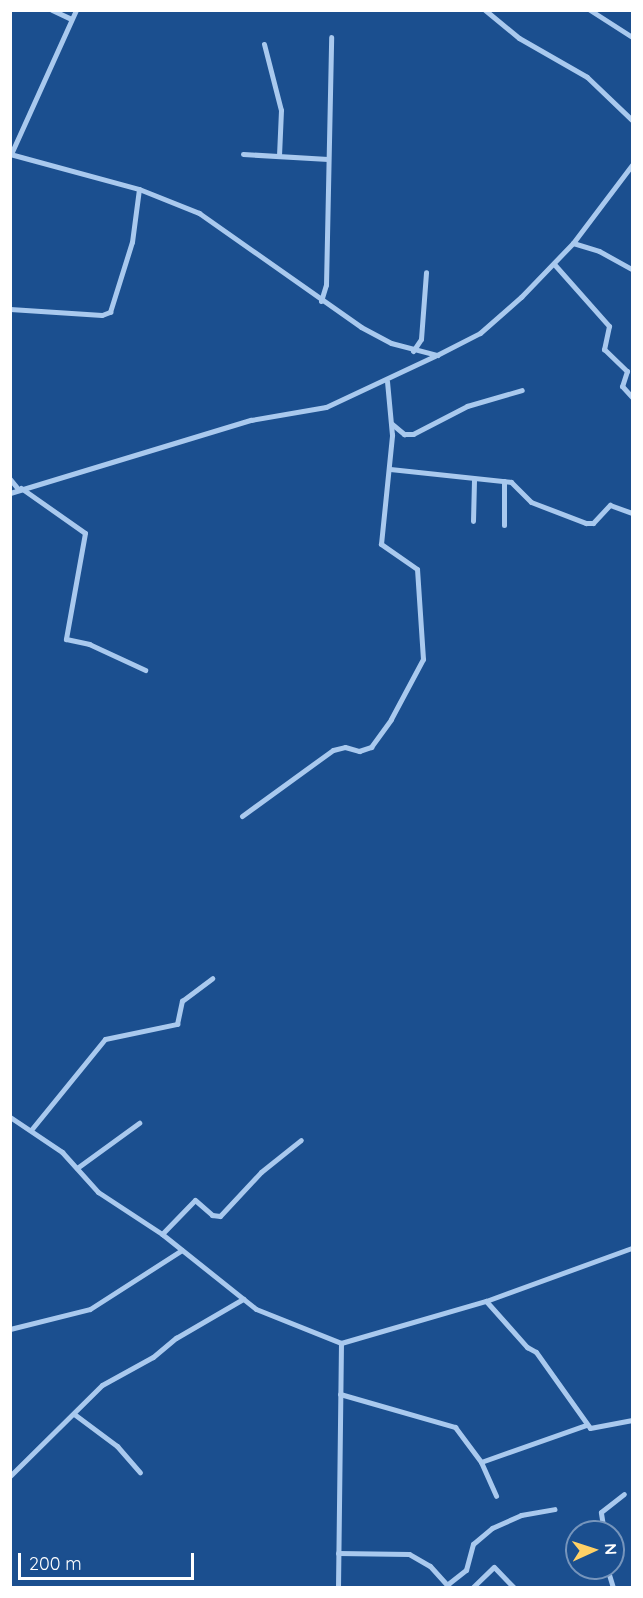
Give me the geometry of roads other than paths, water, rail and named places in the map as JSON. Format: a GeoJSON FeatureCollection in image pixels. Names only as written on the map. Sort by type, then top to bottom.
{"type":"FeatureCollection","features":[{"type":"Feature","properties":{"kind":"street"},"geometry":{"type":"LineString","coordinates":[[52,10],[71,19]]}},
{"type":"Feature","properties":{"kind":"street"},"geometry":{"type":"LineString","coordinates":[[76,10],[11,154],[139,189],[199,213],[361,327],[413,351],[437,355]]}},
{"type":"Feature","properties":{"kind":"street"},"geometry":{"type":"LineString","coordinates":[[485,10],[519,38],[594,82],[633,120]]}},
{"type":"Feature","properties":{"kind":"street"},"geometry":{"type":"LineString","coordinates":[[590,10],[633,37]]}},
{"type":"Feature","properties":{"kind":"street"},"geometry":{"type":"LineString","coordinates":[[321,301],[326,285],[331,37]]}},
{"type":"Feature","properties":{"kind":"street"},"geometry":{"type":"LineString","coordinates":[[264,44],[280,110],[279,156]]}},
{"type":"Feature","properties":{"kind":"street"},"geometry":{"type":"LineString","coordinates":[[243,154],[328,159]]}},
{"type":"Feature","properties":{"kind":"street"},"geometry":{"type":"LineString","coordinates":[[10,493],[20,488],[251,420],[326,407],[387,381],[480,333],[554,264],[633,165]]}},
{"type":"Feature","properties":{"kind":"street"},"geometry":{"type":"LineString","coordinates":[[10,309],[102,315],[110,312],[132,242],[139,189]]}},
{"type":"Feature","properties":{"kind":"street"},"geometry":{"type":"LineString","coordinates":[[573,243],[599,251],[633,268]]}},
{"type":"Feature","properties":{"kind":"street"},"geometry":{"type":"LineString","coordinates":[[554,264],[609,326],[604,349],[627,371],[622,386],[633,397]]}},
{"type":"Feature","properties":{"kind":"street"},"geometry":{"type":"LineString","coordinates":[[413,351],[421,339],[426,272]]}},
{"type":"Feature","properties":{"kind":"street"},"geometry":{"type":"LineString","coordinates":[[242,816],[337,748],[359,751],[371,747],[391,719],[423,659],[417,569],[381,544],[390,469],[392,424],[387,381]]}},
{"type":"Feature","properties":{"kind":"street"},"geometry":{"type":"LineString","coordinates":[[392,424],[404,434],[413,434],[467,406],[522,390]]}},
{"type":"Feature","properties":{"kind":"street"},"geometry":{"type":"LineString","coordinates":[[390,469],[513,483],[531,502],[586,523],[593,523],[607,505],[633,513]]}},
{"type":"Feature","properties":{"kind":"street"},"geometry":{"type":"LineString","coordinates":[[10,479],[85,533],[66,639],[89,644],[145,670]]}},
{"type":"Feature","properties":{"kind":"street"},"geometry":{"type":"LineString","coordinates":[[473,521],[474,480]]}},
{"type":"Feature","properties":{"kind":"street"},"geometry":{"type":"LineString","coordinates":[[504,481],[504,525]]}},
{"type":"Feature","properties":{"kind":"street"},"geometry":{"type":"LineString","coordinates":[[32,1130],[105,1039],[177,1024],[182,1001],[212,978]]}},
{"type":"Feature","properties":{"kind":"street"},"geometry":{"type":"LineString","coordinates":[[10,1117],[62,1152],[98,1192],[162,1234],[243,1299],[285,1323],[341,1343],[486,1301],[633,1248]]}},
{"type":"Feature","properties":{"kind":"street"},"geometry":{"type":"LineString","coordinates":[[77,1168],[139,1123]]}},
{"type":"Feature","properties":{"kind":"street"},"geometry":{"type":"LineString","coordinates":[[162,1234],[195,1200],[212,1215],[220,1216],[261,1172],[302,1140]]}},
{"type":"Feature","properties":{"kind":"street"},"geometry":{"type":"LineString","coordinates":[[10,1329],[90,1309],[182,1250]]}},
{"type":"Feature","properties":{"kind":"street"},"geometry":{"type":"LineString","coordinates":[[10,1476],[102,1385],[153,1357],[176,1338],[243,1299]]}},
{"type":"Feature","properties":{"kind":"street"},"geometry":{"type":"LineString","coordinates":[[486,1301],[527,1347],[536,1352],[586,1425],[595,1428],[633,1420]]}},
{"type":"Feature","properties":{"kind":"street"},"geometry":{"type":"LineString","coordinates":[[338,1587],[341,1343]]}},
{"type":"Feature","properties":{"kind":"street"},"geometry":{"type":"LineString","coordinates":[[340,1394],[455,1427],[481,1462],[496,1496]]}},
{"type":"Feature","properties":{"kind":"street"},"geometry":{"type":"LineString","coordinates":[[74,1414],[117,1446],[140,1472]]}},
{"type":"Feature","properties":{"kind":"street"},"geometry":{"type":"LineString","coordinates":[[481,1462],[586,1425]]}},
{"type":"Feature","properties":{"kind":"street"},"geometry":{"type":"LineString","coordinates":[[602,1520],[601,1512],[624,1494]]}},
{"type":"Feature","properties":{"kind":"street"},"geometry":{"type":"LineString","coordinates":[[338,1553],[409,1554],[430,1566],[449,1586],[466,1570],[473,1544],[492,1528],[520,1515],[554,1509]]}},
{"type":"Feature","properties":{"kind":"street"},"geometry":{"type":"LineString","coordinates":[[472,1587],[494,1567],[514,1587]]}}]}
